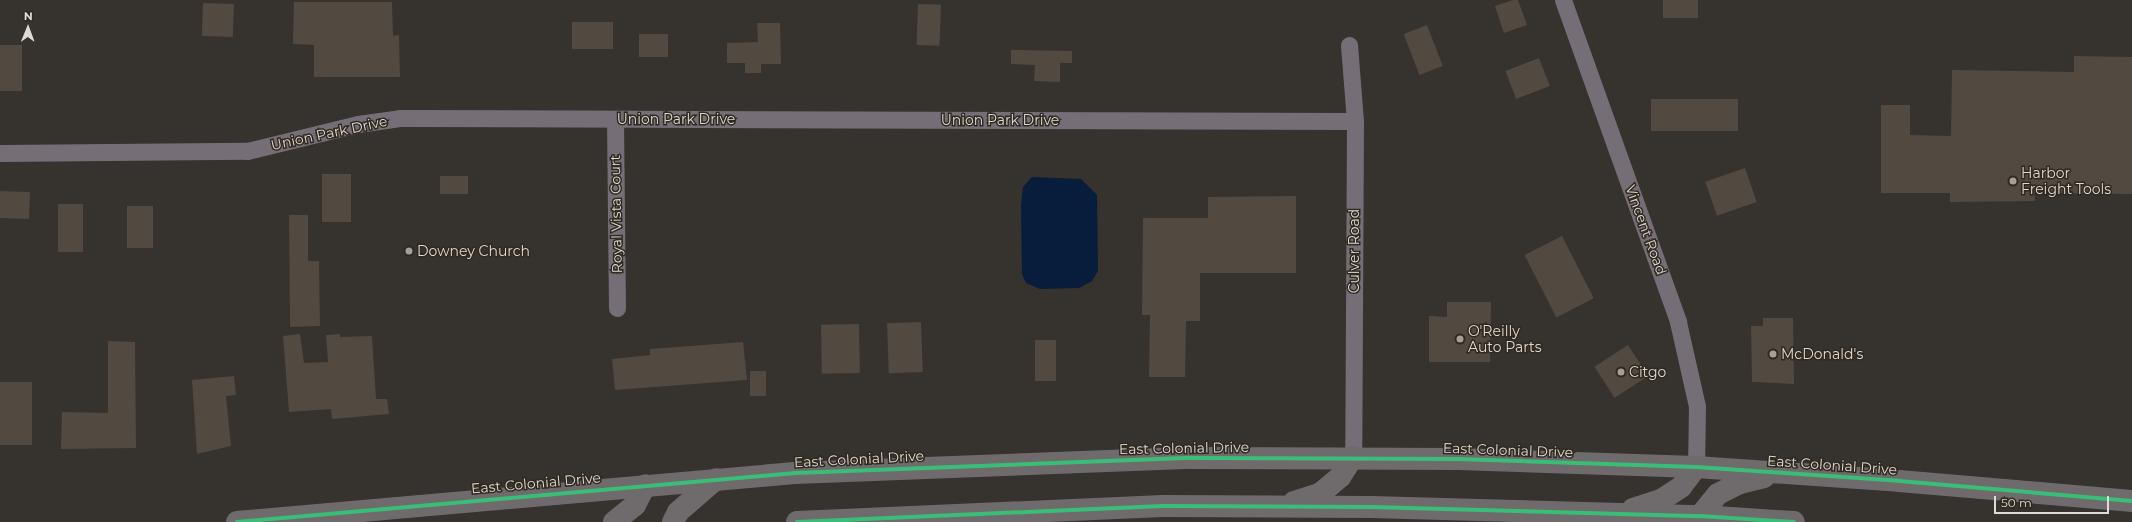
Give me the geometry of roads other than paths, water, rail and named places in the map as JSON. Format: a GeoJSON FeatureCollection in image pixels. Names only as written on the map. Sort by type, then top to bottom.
{"type":"FeatureCollection","features":[{"type":"Feature","properties":{"kind":"highway","name":"East Colonial Drive"},"geometry":{"type":"LineString","coordinates":[[236,522],[716,479],[1051,461],[1353,457],[1696,467],[2132,501]]}},
{"type":"Feature","properties":{"kind":"highway"},"geometry":{"type":"LineString","coordinates":[[1280,507],[1321,493],[1340,477],[1353,457]]}},
{"type":"Feature","properties":{"kind":"highway"},"geometry":{"type":"LineString","coordinates":[[1614,514],[1662,500],[1681,487],[1696,467]]}},
{"type":"Feature","properties":{"kind":"highway"},"geometry":{"type":"LineString","coordinates":[[1700,516],[1718,494],[1740,483],[1779,473]]}},
{"type":"Feature","properties":{"kind":"highway"},"geometry":{"type":"LineString","coordinates":[[673,522],[678,512],[716,479]]}},
{"type":"Feature","properties":{"kind":"highway"},"geometry":{"type":"LineString","coordinates":[[614,522],[635,505],[645,485]]}},
{"type":"Feature","properties":{"kind":"highway"},"geometry":{"type":"LineString","coordinates":[[797,522],[1111,508],[1280,507],[1371,515],[1614,514],[1700,516],[1794,522]]}},
{"type":"Feature","properties":{"kind":"street","name":"Vincent Road"},"geometry":{"type":"LineString","coordinates":[[1563,0],[1684,344],[1697,406],[1696,467]]}},
{"type":"Feature","properties":{"kind":"street","name":"Culver Road"},"geometry":{"type":"LineString","coordinates":[[1349,45],[1355,121],[1353,457]]}},
{"type":"Feature","properties":{"kind":"street","name":"Union Park Drive"},"geometry":{"type":"LineString","coordinates":[[0,153],[246,151],[358,124],[400,118],[1355,121]]}},
{"type":"Feature","properties":{"kind":"street","name":"Royal Vista Court"},"geometry":{"type":"LineString","coordinates":[[615,119],[617,308]]}},
{"type":"Feature","properties":{"kind":"water"},"geometry":{"type":"Polygon","coordinates":[[[1032,177],[1081,179],[1097,195],[1098,271],[1092,281],[1079,288],[1040,289],[1026,283],[1022,274],[1021,205],[1023,187],[1032,177]]]}},
{"type":"Feature","properties":{"kind":"place","name":"Harbor Freight Tools"},"geometry":{"type":"Point","coordinates":[2013,181]}},
{"type":"Feature","properties":{"kind":"place","name":"Downey Church"},"geometry":{"type":"Point","coordinates":[409,251]}},
{"type":"Feature","properties":{"kind":"place","name":"O'Reilly Auto Parts"},"geometry":{"type":"Point","coordinates":[1460,339]}},
{"type":"Feature","properties":{"kind":"place","name":"McDonald's"},"geometry":{"type":"Point","coordinates":[1773,354]}},
{"type":"Feature","properties":{"kind":"place","name":"Citgo"},"geometry":{"type":"Point","coordinates":[1621,372]}}]}
